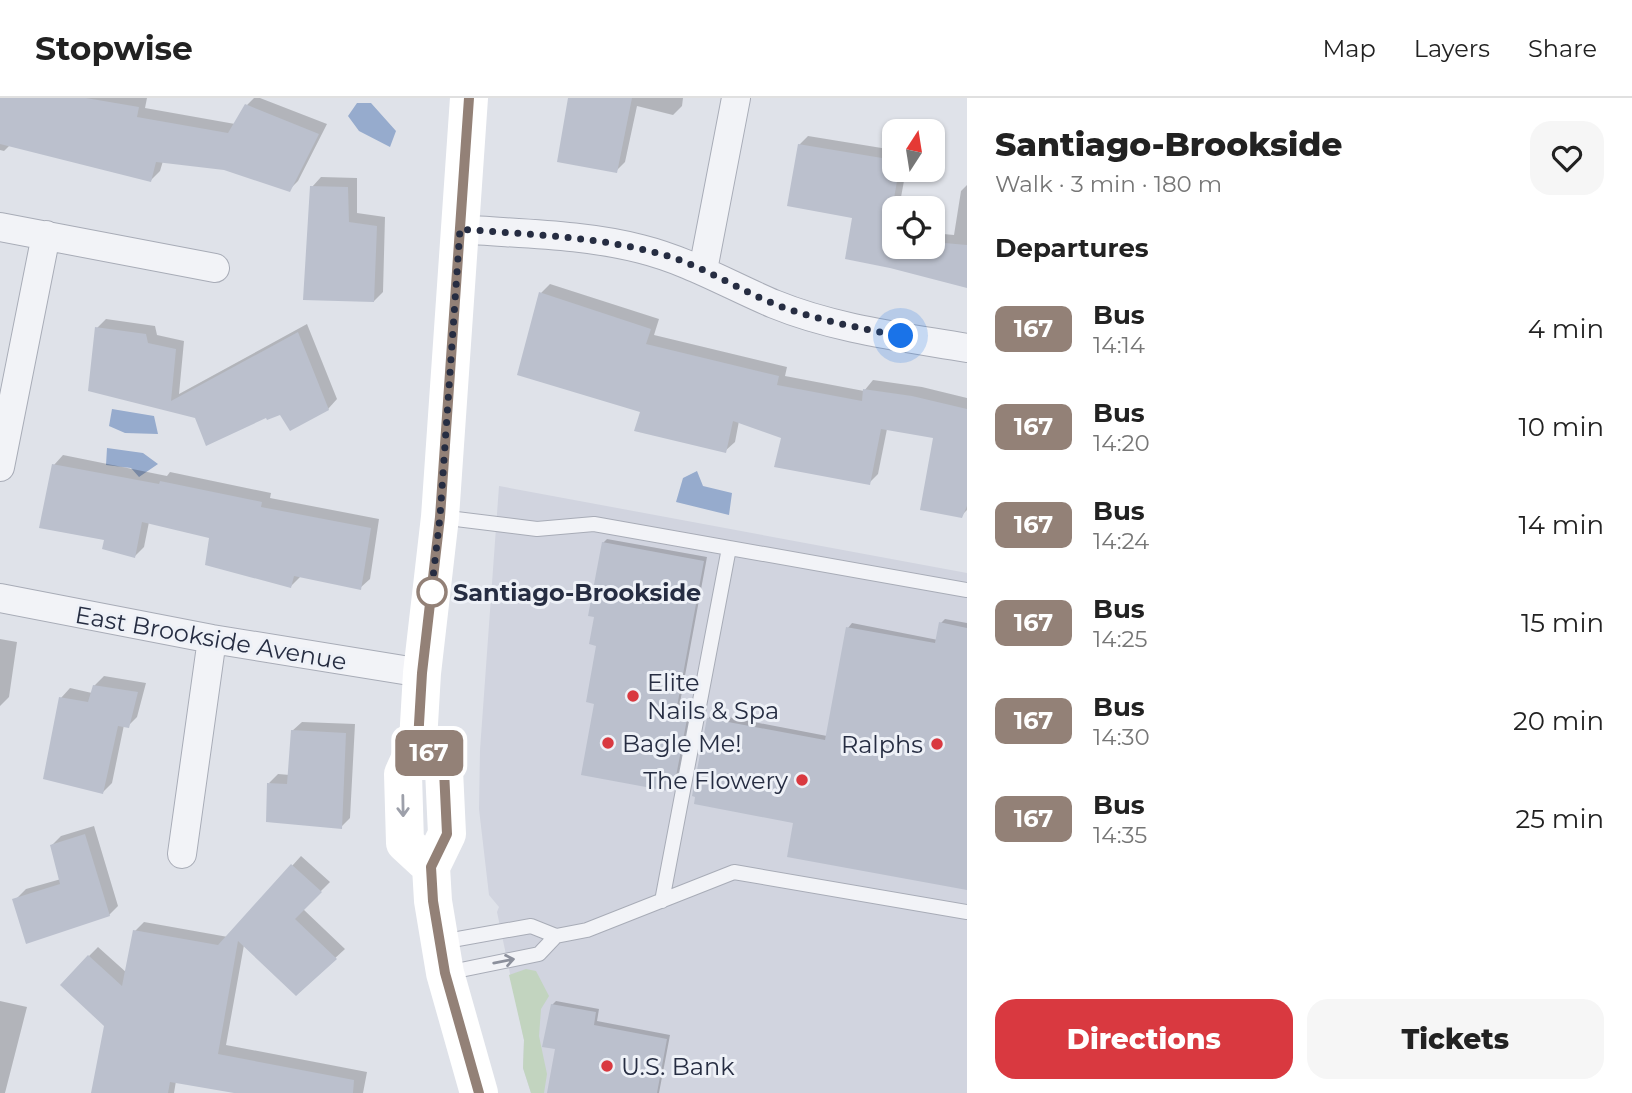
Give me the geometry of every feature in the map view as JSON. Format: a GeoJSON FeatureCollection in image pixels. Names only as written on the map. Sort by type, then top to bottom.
{"type":"FeatureCollection","features":[{"type":"Feature","properties":{"kind":"main road"},"geometry":{"type":"LineString","coordinates":[[469,98],[440,517],[422,673],[418,741],[403,774],[405,843],[431,867],[442,958],[479,1093]]}},
{"type":"Feature","properties":{"kind":"street"},"geometry":{"type":"LineString","coordinates":[[703,270],[736,98]]}},
{"type":"Feature","properties":{"kind":"street"},"geometry":{"type":"LineString","coordinates":[[0,227],[215,268]]}},
{"type":"Feature","properties":{"kind":"street"},"geometry":{"type":"LineString","coordinates":[[460,229],[607,242],[672,257],[775,304],[813,317],[856,328],[967,348]]}},
{"type":"Feature","properties":{"kind":"street"},"geometry":{"type":"LineString","coordinates":[[0,467],[46,235]]}},
{"type":"Feature","properties":{"kind":"street","name":"East Brookside Avenue"},"geometry":{"type":"LineString","coordinates":[[0,598],[212,639],[422,673]]}},
{"type":"Feature","properties":{"kind":"street"},"geometry":{"type":"LineString","coordinates":[[182,854],[212,639]]}},
{"type":"Feature","properties":{"kind":"lane"},"geometry":{"type":"LineString","coordinates":[[440,517],[537,528],[594,524],[967,590]]}},
{"type":"Feature","properties":{"kind":"lane"},"geometry":{"type":"LineString","coordinates":[[662,901],[729,548]]}},
{"type":"Feature","properties":{"kind":"lane"},"geometry":{"type":"LineString","coordinates":[[442,958],[531,926],[556,936],[587,930],[734,872],[967,912]]}},
{"type":"Feature","properties":{"kind":"lane"},"geometry":{"type":"LineString","coordinates":[[442,958],[540,954],[556,936]]}},
{"type":"Feature","properties":{"kind":"shaded area"},"geometry":{"type":"Polygon","coordinates":[[[499,486],[967,573],[967,1093],[531,1093],[523,1068],[524,1040],[497,912],[499,907],[489,895],[479,809],[480,750],[499,486]]]}},
{"type":"Feature","properties":{"kind":"green space"},"geometry":{"type":"Polygon","coordinates":[[[526,969],[536,971],[549,996],[541,1009],[539,1036],[547,1074],[544,1093],[531,1093],[523,1068],[524,1040],[509,975],[526,969]]]}},
{"type":"Feature","properties":{"kind":"water"},"geometry":{"type":"Polygon","coordinates":[[[357,103],[371,103],[396,131],[390,147],[359,131],[348,116],[357,103]]]}},
{"type":"Feature","properties":{"kind":"water"},"geometry":{"type":"Polygon","coordinates":[[[112,409],[154,416],[158,434],[125,433],[109,426],[112,409]]]}},
{"type":"Feature","properties":{"kind":"water"},"geometry":{"type":"Polygon","coordinates":[[[107,448],[143,453],[158,464],[139,477],[131,468],[106,465],[107,448]]]}},
{"type":"Feature","properties":{"kind":"water"},"geometry":{"type":"Polygon","coordinates":[[[697,471],[703,486],[732,493],[729,515],[676,502],[683,478],[697,471]]]}},
{"type":"Feature","properties":{"kind":"building"},"geometry":{"type":"Polygon","coordinates":[[[0,98],[86,98],[139,107],[137,117],[228,133],[245,104],[319,134],[290,192],[224,170],[156,162],[151,182],[0,144],[0,98]]]}},
{"type":"Feature","properties":{"kind":"building"},"geometry":{"type":"Polygon","coordinates":[[[568,98],[632,98],[617,173],[557,162],[568,98]]]}},
{"type":"Feature","properties":{"kind":"building"},"geometry":{"type":"Polygon","coordinates":[[[798,144],[882,158],[882,182],[897,182],[894,196],[882,196],[882,259],[945,259],[945,243],[967,245],[967,288],[845,259],[852,218],[787,206],[798,144]]]}},
{"type":"Feature","properties":{"kind":"building"},"geometry":{"type":"Polygon","coordinates":[[[310,186],[348,187],[349,222],[377,226],[374,302],[303,300],[310,186]]]}},
{"type":"Feature","properties":{"kind":"building"},"geometry":{"type":"Polygon","coordinates":[[[539,292],[651,329],[646,344],[779,376],[777,385],[862,401],[863,389],[912,396],[967,409],[967,506],[962,518],[920,510],[933,438],[881,429],[870,485],[774,467],[781,438],[733,421],[726,453],[634,431],[640,412],[517,375],[539,292]]]}},
{"type":"Feature","properties":{"kind":"building"},"geometry":{"type":"Polygon","coordinates":[[[95,327],[146,334],[148,343],[176,349],[171,401],[298,332],[329,410],[290,431],[280,415],[267,420],[266,418],[206,446],[195,418],[88,391],[95,327]]]}},
{"type":"Feature","properties":{"kind":"building"},"geometry":{"type":"Polygon","coordinates":[[[52,464],[159,484],[160,481],[262,502],[261,507],[371,528],[361,590],[294,576],[291,588],[205,565],[209,538],[142,522],[135,558],[102,549],[104,540],[39,528],[52,464]]]}},
{"type":"Feature","properties":{"kind":"building"},"geometry":{"type":"Polygon","coordinates":[[[602,542],[704,561],[676,712],[688,714],[673,792],[581,775],[594,704],[586,702],[596,646],[589,644],[594,617],[588,616],[602,542]]]}},
{"type":"Feature","properties":{"kind":"building"},"geometry":{"type":"Polygon","coordinates":[[[939,622],[967,628],[967,890],[787,857],[793,823],[694,804],[695,797],[692,796],[707,718],[825,740],[846,627],[935,643],[939,622]]]}},
{"type":"Feature","properties":{"kind":"building"},"geometry":{"type":"Polygon","coordinates":[[[93,685],[138,692],[129,728],[118,726],[103,794],[43,779],[59,697],[88,702],[93,685]]]}},
{"type":"Feature","properties":{"kind":"building"},"geometry":{"type":"Polygon","coordinates":[[[291,730],[346,733],[342,829],[266,822],[267,783],[287,784],[291,730]]]}},
{"type":"Feature","properties":{"kind":"building"},"geometry":{"type":"Polygon","coordinates":[[[85,834],[110,916],[26,944],[12,899],[60,884],[50,845],[85,834]]]}},
{"type":"Feature","properties":{"kind":"building"},"geometry":{"type":"Polygon","coordinates":[[[291,864],[322,892],[295,919],[337,959],[296,996],[238,941],[218,1054],[354,1080],[353,1093],[234,1093],[170,1082],[168,1093],[91,1093],[104,1026],[60,985],[88,955],[122,986],[133,930],[218,945],[291,864]]]}},
{"type":"Feature","properties":{"kind":"building"},"geometry":{"type":"Polygon","coordinates":[[[551,1004],[596,1012],[594,1025],[667,1039],[657,1093],[547,1093],[555,1049],[542,1047],[551,1004]]]}},
{"type":"Feature","properties":{"kind":"bus line","name":"167"},"geometry":{"type":"LineString","coordinates":[[469,98],[440,517],[422,673],[418,741],[444,770],[447,834],[431,867],[433,901],[445,973],[479,1093]]}},
{"type":"Feature","properties":{"kind":"place","name":"Santiago-Brookside"},"geometry":{"type":"Point","coordinates":[432,592]}},
{"type":"Feature","properties":{"kind":"place","name":"Elite Nails & Spa"},"geometry":{"type":"Point","coordinates":[633,696]}},
{"type":"Feature","properties":{"kind":"place","name":"Bagle Me!"},"geometry":{"type":"Point","coordinates":[608,743]}},
{"type":"Feature","properties":{"kind":"place","name":"Ralphs"},"geometry":{"type":"Point","coordinates":[937,744]}},
{"type":"Feature","properties":{"kind":"place","name":"The Flowery"},"geometry":{"type":"Point","coordinates":[802,780]}},
{"type":"Feature","properties":{"kind":"place","name":"U.S. Bank"},"geometry":{"type":"Point","coordinates":[607,1066]}},
{"type":"Feature","properties":{"kind":"route"},"geometry":{"type":"LineString","coordinates":[[432,592],[431,595],[440,517],[460,229],[607,242],[640,248],[672,257],[794,311],[856,328],[901,336]]}}]}
